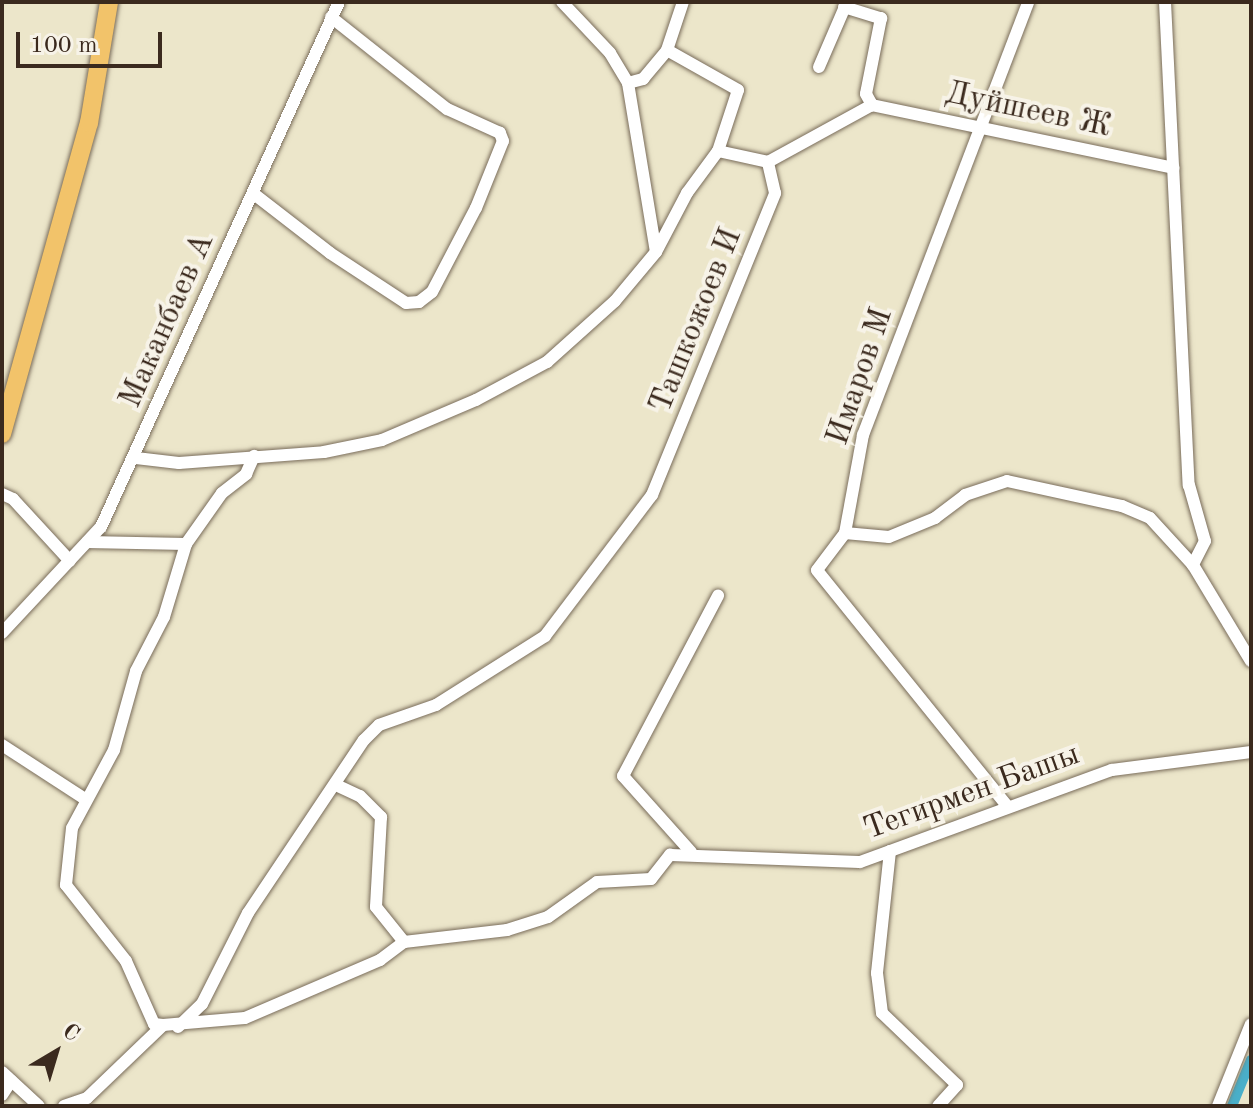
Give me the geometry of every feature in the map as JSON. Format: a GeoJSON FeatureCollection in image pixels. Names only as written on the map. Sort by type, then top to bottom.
{"type":"FeatureCollection","features":[{"type":"Feature","properties":{"kind":"highway"},"geometry":{"type":"LineString","coordinates":[[2,434],[89,123],[109,2]]}},
{"type":"Feature","properties":{"kind":"street","name":"Маканбаев А"},"geometry":{"type":"LineString","coordinates":[[2,633],[101,527],[136,458],[339,2]]}},
{"type":"Feature","properties":{"kind":"street"},"geometry":{"type":"LineString","coordinates":[[562,2],[610,53],[628,83],[656,252]]}},
{"type":"Feature","properties":{"kind":"street"},"geometry":{"type":"LineString","coordinates":[[628,83],[643,79],[667,50],[683,2]]}},
{"type":"Feature","properties":{"kind":"street","name":"Имаров М"},"geometry":{"type":"LineString","coordinates":[[1008,807],[858,615],[823,582],[817,570],[823,556],[845,533],[863,435],[1028,2]]}},
{"type":"Feature","properties":{"kind":"street"},"geometry":{"type":"LineString","coordinates":[[1165,2],[1189,485],[1205,541],[1193,565]]}},
{"type":"Feature","properties":{"kind":"street"},"geometry":{"type":"LineString","coordinates":[[718,151],[768,162],[872,105],[866,94],[881,18],[846,4],[819,67]]}},
{"type":"Feature","properties":{"kind":"street"},"geometry":{"type":"LineString","coordinates":[[254,194],[330,253],[406,303],[419,302],[432,292],[476,208],[503,141],[500,133],[447,109],[331,17]]}},
{"type":"Feature","properties":{"kind":"street"},"geometry":{"type":"LineString","coordinates":[[136,458],[179,463],[324,452],[382,440],[476,400],[547,362],[615,301],[656,252],[687,193],[718,151],[738,90],[667,50]]}},
{"type":"Feature","properties":{"kind":"street","name":"Дуйшеев Ж"},"geometry":{"type":"LineString","coordinates":[[872,105],[1173,168]]}},
{"type":"Feature","properties":{"kind":"street","name":"Ташкожоев И"},"geometry":{"type":"LineString","coordinates":[[178,1027],[202,1004],[248,913],[379,725],[436,705],[545,636],[652,495],[775,193],[768,162]]}},
{"type":"Feature","properties":{"kind":"street"},"geometry":{"type":"LineString","coordinates":[[254,456],[246,474],[222,493],[186,544],[164,617],[136,671],[114,750],[72,828],[66,885],[126,961],[154,1024],[178,1027],[245,1018],[380,960],[404,942],[524,925],[548,917],[597,882],[651,879],[670,855],[691,852]]}},
{"type":"Feature","properties":{"kind":"street"},"geometry":{"type":"LineString","coordinates":[[845,533],[889,537],[935,518],[965,495],[1007,481],[1122,506],[1150,518],[1193,565],[1251,661]]}},
{"type":"Feature","properties":{"kind":"street"},"geometry":{"type":"LineString","coordinates":[[2,494],[13,499],[70,561]]}},
{"type":"Feature","properties":{"kind":"street"},"geometry":{"type":"LineString","coordinates":[[87,542],[186,544]]}},
{"type":"Feature","properties":{"kind":"street"},"geometry":{"type":"LineString","coordinates":[[691,852],[623,776],[718,596]]}},
{"type":"Feature","properties":{"kind":"street"},"geometry":{"type":"LineString","coordinates":[[2,745],[85,799]]}},
{"type":"Feature","properties":{"kind":"street","name":"Тегирмен Башы"},"geometry":{"type":"LineString","coordinates":[[691,852],[860,862],[1112,770],[1251,752]]}},
{"type":"Feature","properties":{"kind":"street"},"geometry":{"type":"LineString","coordinates":[[336,785],[360,796],[381,817],[376,907],[404,942]]}},
{"type":"Feature","properties":{"kind":"street"},"geometry":{"type":"LineString","coordinates":[[890,851],[877,973],[882,1013],[957,1085],[938,1106]]}},
{"type":"Feature","properties":{"kind":"street"},"geometry":{"type":"LineString","coordinates":[[1218,1106],[1251,1024]]}},
{"type":"Feature","properties":{"kind":"street"},"geometry":{"type":"LineString","coordinates":[[64,1106],[92,1100],[163,1025]]}},
{"type":"Feature","properties":{"kind":"street"},"geometry":{"type":"LineString","coordinates":[[2,1095],[6,1077],[39,1106]]}},
{"type":"Feature","properties":{"kind":"waterway"},"geometry":{"type":"LineString","coordinates":[[1232,1106],[1251,1060]]}}]}
